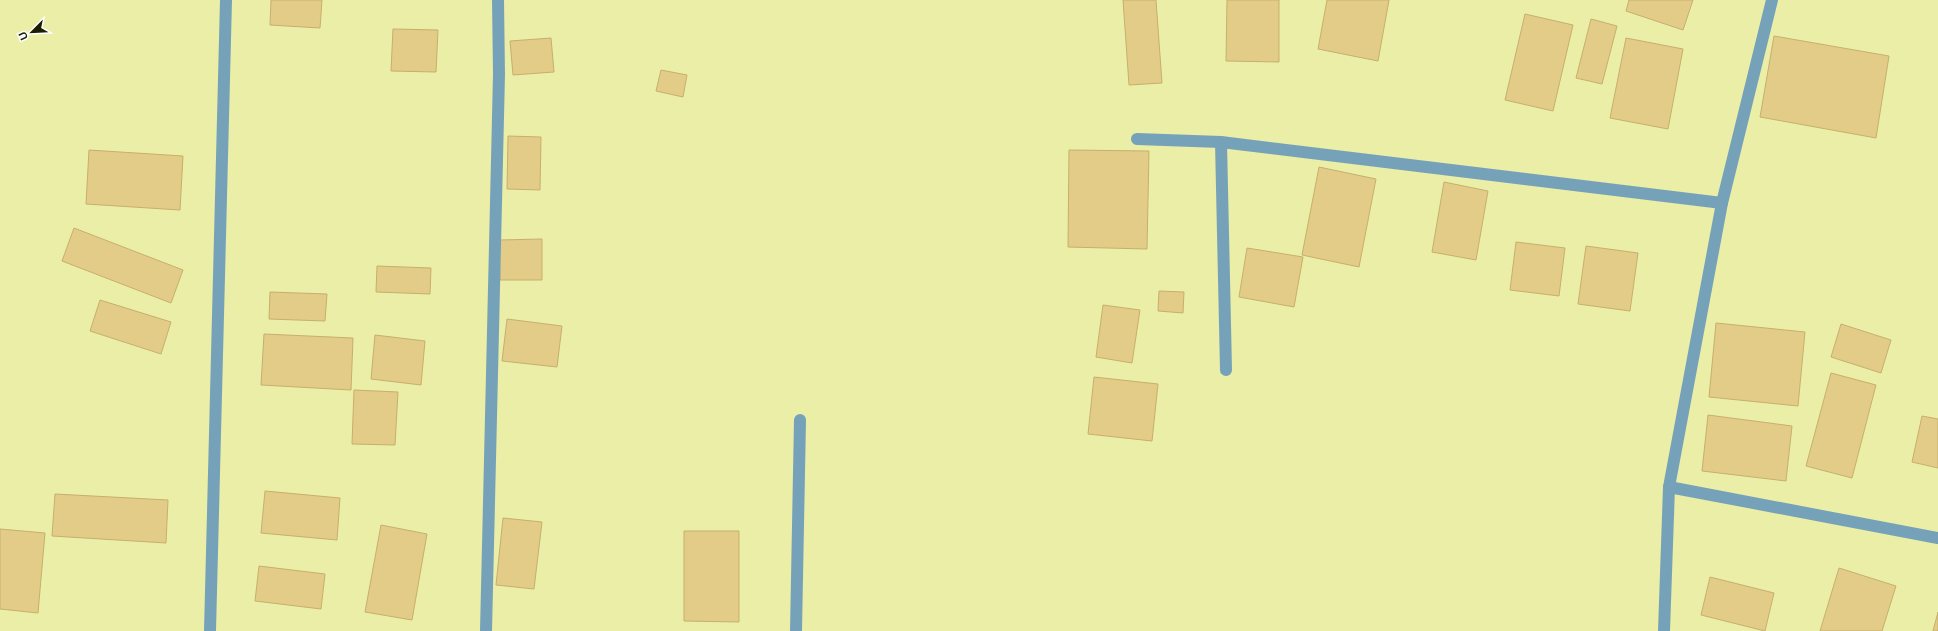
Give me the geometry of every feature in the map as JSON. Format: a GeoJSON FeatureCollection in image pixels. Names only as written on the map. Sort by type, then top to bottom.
{"type":"FeatureCollection","features":[{"type":"Feature","properties":{"kind":"street"},"geometry":{"type":"LineString","coordinates":[[210,631],[226,0]]}},
{"type":"Feature","properties":{"kind":"street"},"geometry":{"type":"LineString","coordinates":[[486,631],[498,90],[498,0]]}},
{"type":"Feature","properties":{"kind":"street"},"geometry":{"type":"LineString","coordinates":[[1664,631],[1669,487],[1722,204],[1772,0]]}},
{"type":"Feature","properties":{"kind":"street"},"geometry":{"type":"LineString","coordinates":[[1137,139],[1221,142],[1722,204]]}},
{"type":"Feature","properties":{"kind":"street"},"geometry":{"type":"LineString","coordinates":[[1221,142],[1226,370]]}},
{"type":"Feature","properties":{"kind":"street"},"geometry":{"type":"LineString","coordinates":[[796,631],[800,420]]}},
{"type":"Feature","properties":{"kind":"street"},"geometry":{"type":"LineString","coordinates":[[1669,487],[1938,538]]}},
{"type":"Feature","properties":{"kind":"building"},"geometry":{"type":"Polygon","coordinates":[[[271,0],[322,0],[320,28],[270,25],[271,0]]]}},
{"type":"Feature","properties":{"kind":"building"},"geometry":{"type":"Polygon","coordinates":[[[1123,0],[1156,0],[1162,83],[1129,85],[1123,0]]]}},
{"type":"Feature","properties":{"kind":"building"},"geometry":{"type":"Polygon","coordinates":[[[1227,0],[1279,0],[1279,62],[1226,61],[1227,0]]]}},
{"type":"Feature","properties":{"kind":"building"},"geometry":{"type":"Polygon","coordinates":[[[1327,0],[1389,0],[1378,61],[1318,49],[1327,0]]]}},
{"type":"Feature","properties":{"kind":"building"},"geometry":{"type":"Polygon","coordinates":[[[1629,0],[1693,0],[1683,30],[1626,11],[1629,0]]]}},
{"type":"Feature","properties":{"kind":"building"},"geometry":{"type":"Polygon","coordinates":[[[1525,14],[1573,25],[1553,111],[1505,100],[1525,14]]]}},
{"type":"Feature","properties":{"kind":"building"},"geometry":{"type":"Polygon","coordinates":[[[1591,19],[1617,26],[1602,84],[1576,78],[1591,19]]]}},
{"type":"Feature","properties":{"kind":"building"},"geometry":{"type":"Polygon","coordinates":[[[393,29],[438,30],[436,72],[391,71],[393,29]]]}},
{"type":"Feature","properties":{"kind":"building"},"geometry":{"type":"Polygon","coordinates":[[[1774,36],[1889,56],[1876,138],[1760,117],[1774,36]]]}},
{"type":"Feature","properties":{"kind":"building"},"geometry":{"type":"Polygon","coordinates":[[[551,38],[554,72],[513,75],[510,41],[551,38]]]}},
{"type":"Feature","properties":{"kind":"building"},"geometry":{"type":"Polygon","coordinates":[[[1626,38],[1683,49],[1668,129],[1610,118],[1626,38]]]}},
{"type":"Feature","properties":{"kind":"building"},"geometry":{"type":"Polygon","coordinates":[[[661,70],[687,75],[683,97],[656,91],[661,70]]]}},
{"type":"Feature","properties":{"kind":"building"},"geometry":{"type":"Polygon","coordinates":[[[508,136],[541,137],[540,190],[507,189],[508,136]]]}},
{"type":"Feature","properties":{"kind":"building"},"geometry":{"type":"Polygon","coordinates":[[[89,150],[183,156],[180,210],[86,204],[89,150]]]}},
{"type":"Feature","properties":{"kind":"building"},"geometry":{"type":"Polygon","coordinates":[[[1069,150],[1149,151],[1147,249],[1068,247],[1069,150]]]}},
{"type":"Feature","properties":{"kind":"building"},"geometry":{"type":"Polygon","coordinates":[[[1319,167],[1376,179],[1359,267],[1302,255],[1319,167]]]}},
{"type":"Feature","properties":{"kind":"building"},"geometry":{"type":"Polygon","coordinates":[[[1444,182],[1488,191],[1476,260],[1432,252],[1444,182]]]}},
{"type":"Feature","properties":{"kind":"building"},"geometry":{"type":"Polygon","coordinates":[[[74,228],[183,270],[171,303],[62,261],[74,228]]]}},
{"type":"Feature","properties":{"kind":"building"},"geometry":{"type":"Polygon","coordinates":[[[542,239],[542,280],[500,280],[499,240],[542,239]]]}},
{"type":"Feature","properties":{"kind":"building"},"geometry":{"type":"Polygon","coordinates":[[[1516,242],[1565,248],[1559,296],[1510,290],[1516,242]]]}},
{"type":"Feature","properties":{"kind":"building"},"geometry":{"type":"Polygon","coordinates":[[[1586,246],[1638,253],[1630,311],[1578,304],[1586,246]]]}},
{"type":"Feature","properties":{"kind":"building"},"geometry":{"type":"Polygon","coordinates":[[[1247,248],[1303,257],[1294,307],[1239,297],[1247,248]]]}},
{"type":"Feature","properties":{"kind":"building"},"geometry":{"type":"Polygon","coordinates":[[[377,266],[431,268],[430,294],[376,292],[377,266]]]}},
{"type":"Feature","properties":{"kind":"building"},"geometry":{"type":"Polygon","coordinates":[[[1159,291],[1184,292],[1183,313],[1158,311],[1159,291]]]}},
{"type":"Feature","properties":{"kind":"building"},"geometry":{"type":"Polygon","coordinates":[[[270,292],[327,294],[325,321],[269,319],[270,292]]]}},
{"type":"Feature","properties":{"kind":"building"},"geometry":{"type":"Polygon","coordinates":[[[100,300],[171,322],[161,354],[90,331],[100,300]]]}},
{"type":"Feature","properties":{"kind":"building"},"geometry":{"type":"Polygon","coordinates":[[[1103,305],[1140,310],[1132,363],[1096,357],[1103,305]]]}},
{"type":"Feature","properties":{"kind":"building"},"geometry":{"type":"Polygon","coordinates":[[[507,319],[562,326],[557,367],[502,361],[507,319]]]}},
{"type":"Feature","properties":{"kind":"building"},"geometry":{"type":"Polygon","coordinates":[[[1716,323],[1805,332],[1798,406],[1709,397],[1716,323]]]}},
{"type":"Feature","properties":{"kind":"building"},"geometry":{"type":"Polygon","coordinates":[[[1841,324],[1891,340],[1881,373],[1831,357],[1841,324]]]}},
{"type":"Feature","properties":{"kind":"building"},"geometry":{"type":"Polygon","coordinates":[[[264,334],[353,338],[351,390],[261,385],[264,334]]]}},
{"type":"Feature","properties":{"kind":"building"},"geometry":{"type":"Polygon","coordinates":[[[375,335],[425,341],[421,385],[371,379],[375,335]]]}},
{"type":"Feature","properties":{"kind":"building"},"geometry":{"type":"Polygon","coordinates":[[[1831,373],[1876,385],[1852,478],[1806,466],[1831,373]]]}},
{"type":"Feature","properties":{"kind":"building"},"geometry":{"type":"Polygon","coordinates":[[[1094,377],[1158,384],[1152,441],[1088,434],[1094,377]]]}},
{"type":"Feature","properties":{"kind":"building"},"geometry":{"type":"Polygon","coordinates":[[[354,390],[398,392],[395,445],[352,444],[354,390]]]}},
{"type":"Feature","properties":{"kind":"building"},"geometry":{"type":"Polygon","coordinates":[[[1708,415],[1792,426],[1786,481],[1702,471],[1708,415]]]}},
{"type":"Feature","properties":{"kind":"building"},"geometry":{"type":"Polygon","coordinates":[[[1922,416],[1938,419],[1938,468],[1912,462],[1922,416]]]}},
{"type":"Feature","properties":{"kind":"building"},"geometry":{"type":"Polygon","coordinates":[[[265,491],[340,498],[337,540],[261,533],[265,491]]]}},
{"type":"Feature","properties":{"kind":"building"},"geometry":{"type":"Polygon","coordinates":[[[55,494],[168,500],[166,543],[52,536],[55,494]]]}},
{"type":"Feature","properties":{"kind":"building"},"geometry":{"type":"Polygon","coordinates":[[[503,518],[542,522],[534,589],[496,585],[503,518]]]}},
{"type":"Feature","properties":{"kind":"building"},"geometry":{"type":"Polygon","coordinates":[[[381,525],[427,534],[412,620],[365,612],[381,525]]]}},
{"type":"Feature","properties":{"kind":"building"},"geometry":{"type":"Polygon","coordinates":[[[0,529],[45,533],[38,613],[0,609],[0,529]]]}},
{"type":"Feature","properties":{"kind":"building"},"geometry":{"type":"Polygon","coordinates":[[[684,531],[739,531],[739,622],[684,621],[684,531]]]}},
{"type":"Feature","properties":{"kind":"building"},"geometry":{"type":"Polygon","coordinates":[[[259,566],[325,574],[321,609],[255,601],[259,566]]]}},
{"type":"Feature","properties":{"kind":"building"},"geometry":{"type":"Polygon","coordinates":[[[1839,568],[1896,586],[1882,631],[1820,631],[1839,568]]]}},
{"type":"Feature","properties":{"kind":"building"},"geometry":{"type":"Polygon","coordinates":[[[1710,577],[1774,593],[1765,631],[1701,615],[1710,577]]]}},
{"type":"Feature","properties":{"kind":"building"},"geometry":{"type":"Polygon","coordinates":[[[1938,612],[1938,631],[1933,631],[1938,612]]]}}]}
